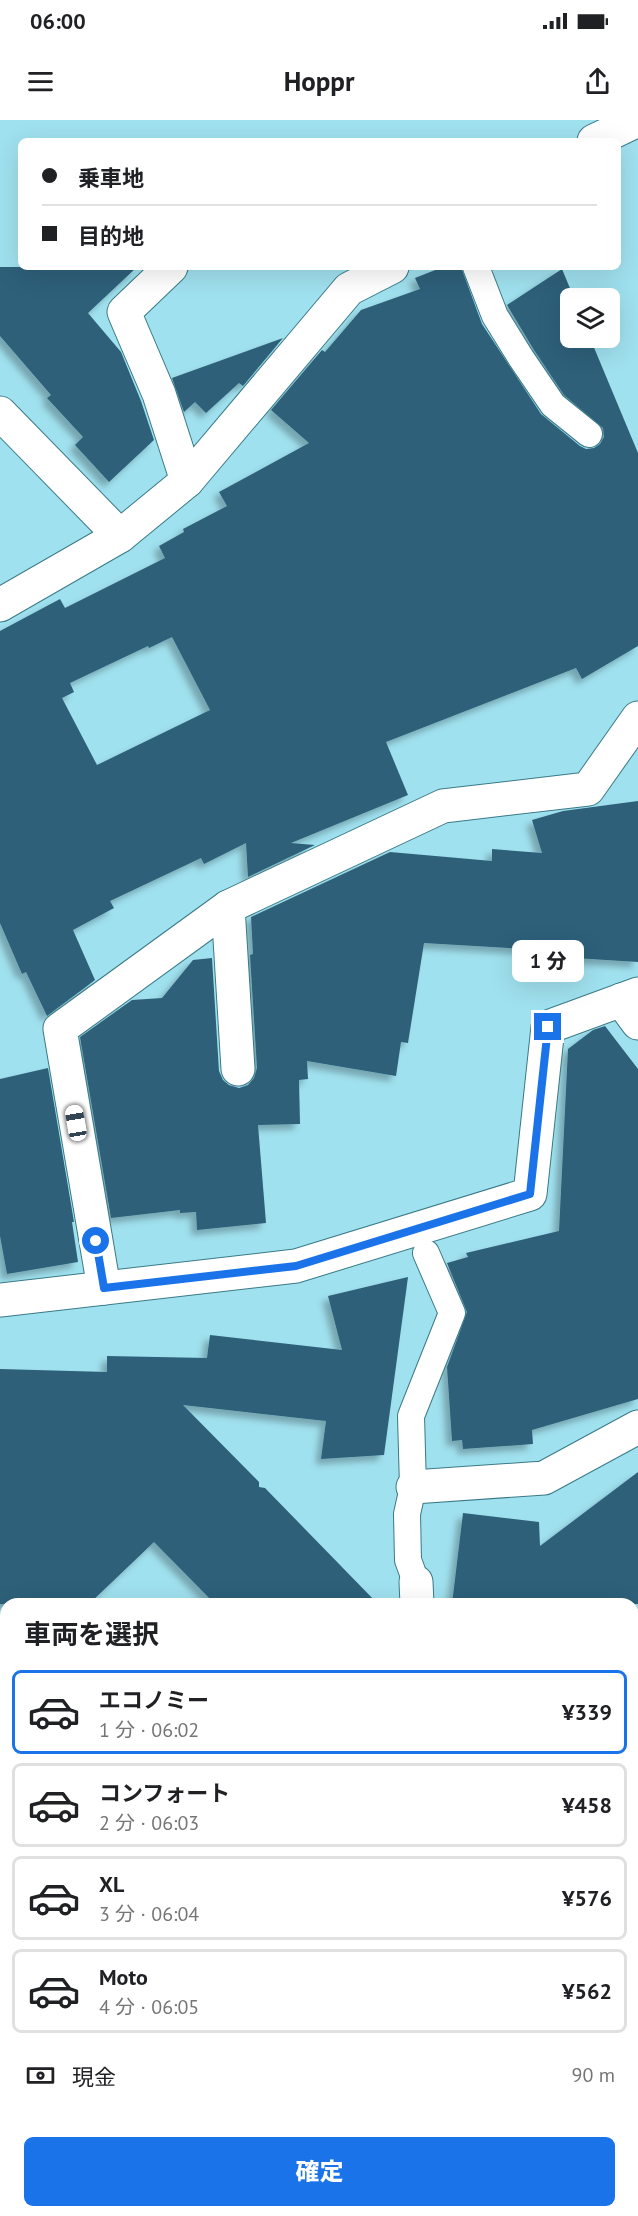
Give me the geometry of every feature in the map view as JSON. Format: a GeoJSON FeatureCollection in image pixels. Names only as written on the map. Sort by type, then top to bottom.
{"type":"FeatureCollection","features":[{"type":"Feature","properties":{"kind":"street"},"geometry":{"type":"LineString","coordinates":[[600,138],[638,120]]}},
{"type":"Feature","properties":{"kind":"street"},"geometry":{"type":"LineString","coordinates":[[168,270],[124,312],[159,394],[187,482]]}},
{"type":"Feature","properties":{"kind":"street"},"geometry":{"type":"LineString","coordinates":[[0,605],[120,536],[187,482],[349,289],[386,270]]}},
{"type":"Feature","properties":{"kind":"street"},"geometry":{"type":"LineString","coordinates":[[0,412],[120,536]]}},
{"type":"Feature","properties":{"kind":"street"},"geometry":{"type":"LineString","coordinates":[[104,1288],[60,1029],[228,907],[443,806],[588,789],[638,718]]}},
{"type":"Feature","properties":{"kind":"street"},"geometry":{"type":"LineString","coordinates":[[228,907],[238,1069]]}},
{"type":"Feature","properties":{"kind":"street"},"geometry":{"type":"LineString","coordinates":[[0,1300],[296,1266],[530,1194],[548,1027],[632,1006]]}},
{"type":"Feature","properties":{"kind":"street"},"geometry":{"type":"LineString","coordinates":[[413,1487],[544,1478],[638,1427]]}},
{"type":"Feature","properties":{"kind":"lane"},"geometry":{"type":"LineString","coordinates":[[477,270],[495,316],[520,358],[553,405],[589,434]]}},
{"type":"Feature","properties":{"kind":"lane"},"geometry":{"type":"LineString","coordinates":[[417,1593],[408,1560],[407,1514],[413,1487],[411,1416],[452,1313],[426,1252]]}},
{"type":"Feature","properties":{"kind":"building"},"geometry":{"type":"Polygon","coordinates":[[[0,267],[18,267],[18,270],[134,270],[88,313],[121,352],[154,440],[109,482],[75,445],[83,437],[47,398],[51,395],[0,336],[0,267]]]}},
{"type":"Feature","properties":{"kind":"building"},"geometry":{"type":"Polygon","coordinates":[[[435,270],[462,270],[482,324],[541,414],[580,446],[586,449],[594,448],[604,437],[603,428],[564,395],[507,305],[562,270],[570,288],[560,288],[560,348],[594,348],[638,453],[638,646],[582,679],[576,668],[386,742],[408,795],[291,843],[315,845],[248,877],[246,843],[204,864],[201,858],[110,901],[114,908],[73,930],[95,980],[47,1016],[26,972],[22,974],[0,923],[0,631],[60,599],[65,608],[165,558],[159,546],[184,532],[183,529],[227,506],[219,492],[309,443],[271,410],[322,350],[325,352],[361,310],[420,289],[415,278],[435,270]],[[172,637],[70,683],[74,692],[62,698],[97,765],[210,710],[172,637]]]}},
{"type":"Feature","properties":{"kind":"building"},"geometry":{"type":"Polygon","coordinates":[[[283,338],[243,386],[239,383],[206,413],[195,402],[184,412],[172,378],[283,338]]]}},
{"type":"Feature","properties":{"kind":"building"},"geometry":{"type":"Polygon","coordinates":[[[638,801],[638,962],[559,957],[559,951],[424,943],[408,1043],[401,1042],[396,1076],[307,1061],[308,1079],[299,1080],[300,1124],[258,1125],[266,1223],[197,1230],[196,1212],[180,1213],[180,1210],[111,1218],[80,1037],[132,1000],[162,998],[193,960],[212,958],[219,1071],[223,1080],[229,1085],[239,1088],[248,1085],[254,1078],[257,1068],[250,955],[253,954],[251,917],[390,852],[492,861],[492,849],[542,853],[532,820],[563,811],[638,801]]]}},
{"type":"Feature","properties":{"kind":"building"},"geometry":{"type":"Polygon","coordinates":[[[605,1026],[638,1069],[638,1399],[532,1430],[533,1444],[463,1449],[462,1440],[452,1441],[447,1367],[467,1312],[447,1263],[468,1257],[466,1253],[559,1231],[568,1049],[593,1030],[605,1026]]]}},
{"type":"Feature","properties":{"kind":"building"},"geometry":{"type":"Polygon","coordinates":[[[48,1068],[74,1222],[72,1222],[78,1262],[7,1274],[0,1236],[0,1079],[48,1068]]]}},
{"type":"Feature","properties":{"kind":"building"},"geometry":{"type":"Polygon","coordinates":[[[408,1277],[384,1455],[321,1459],[326,1421],[183,1405],[259,1482],[259,1487],[265,1488],[372,1598],[209,1598],[154,1542],[95,1598],[0,1598],[0,1369],[107,1372],[107,1356],[207,1358],[210,1335],[342,1350],[328,1296],[408,1277]]]}},
{"type":"Feature","properties":{"kind":"building"},"geometry":{"type":"Polygon","coordinates":[[[638,1472],[638,1598],[453,1598],[463,1513],[539,1522],[540,1546],[638,1472]]]}},
{"type":"Feature","properties":{"kind":"route"},"geometry":{"type":"LineString","coordinates":[[96,1241],[104,1288],[296,1266],[530,1194],[548,1027]]}}]}
